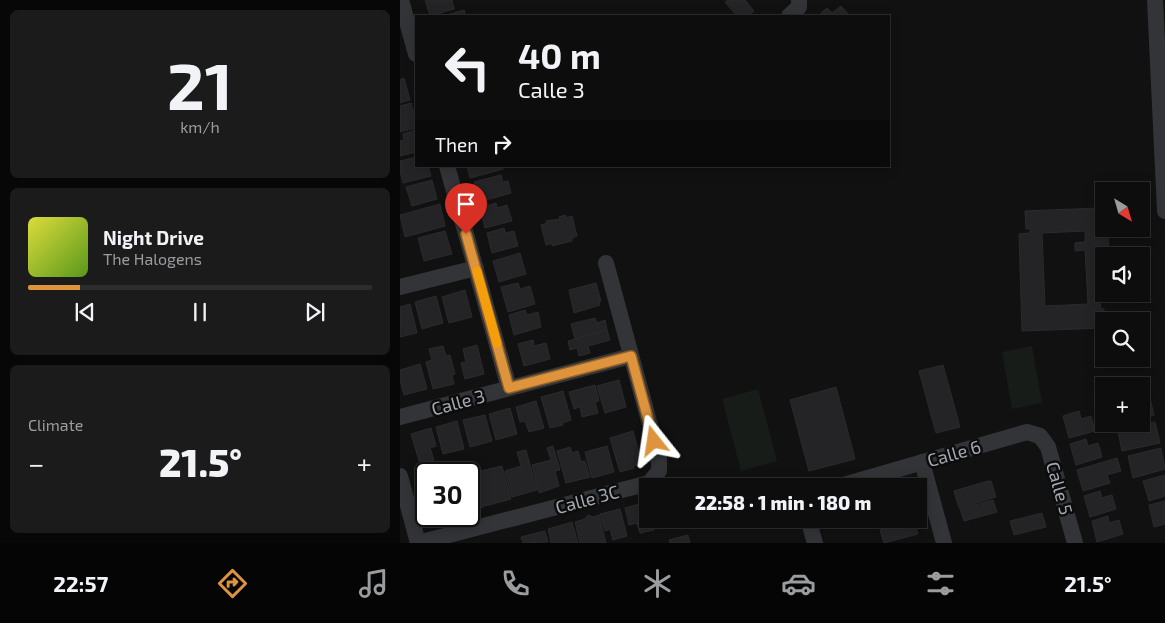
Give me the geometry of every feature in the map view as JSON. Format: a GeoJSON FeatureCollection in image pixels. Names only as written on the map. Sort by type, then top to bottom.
{"type":"FeatureCollection","features":[{"type":"Feature","properties":{"kind":"street"},"geometry":{"type":"LineString","coordinates":[[401,0],[415,50]]}},
{"type":"Feature","properties":{"kind":"street"},"geometry":{"type":"LineString","coordinates":[[790,15],[799,7],[799,0]]}},
{"type":"Feature","properties":{"kind":"street"},"geometry":{"type":"LineString","coordinates":[[1158,10],[1165,211]]}},
{"type":"Feature","properties":{"kind":"street"},"geometry":{"type":"LineString","coordinates":[[447,167],[509,388]]}},
{"type":"Feature","properties":{"kind":"street","name":"Calle 3C"},"geometry":{"type":"LineString","coordinates":[[418,543],[649,483],[660,471],[659,458],[606,263]]}},
{"type":"Feature","properties":{"kind":"street"},"geometry":{"type":"LineString","coordinates":[[400,287],[476,268]]}},
{"type":"Feature","properties":{"kind":"street","name":"Calle 3"},"geometry":{"type":"LineString","coordinates":[[400,417],[631,356]]}},
{"type":"Feature","properties":{"kind":"street","name":"Calle 6"},"geometry":{"type":"LineString","coordinates":[[867,478],[1027,432],[1040,436]]}},
{"type":"Feature","properties":{"kind":"street","name":"Calle 5"},"geometry":{"type":"LineString","coordinates":[[1040,436],[1048,447],[1075,543]]}},
{"type":"Feature","properties":{"kind":"street"},"geometry":{"type":"LineString","coordinates":[[922,462],[944,543]]}},
{"type":"Feature","properties":{"kind":"street"},"geometry":{"type":"LineString","coordinates":[[400,476],[418,543]]}},
{"type":"Feature","properties":{"kind":"street"},"geometry":{"type":"LineString","coordinates":[[811,528],[815,543]]}},
{"type":"Feature","properties":{"kind":"shaded area"},"geometry":{"type":"Polygon","coordinates":[[[1032,346],[1042,403],[1012,409],[1002,352],[1032,346]]]}},
{"type":"Feature","properties":{"kind":"shaded area"},"geometry":{"type":"Polygon","coordinates":[[[758,389],[777,461],[741,471],[722,399],[758,389]]]}},
{"type":"Feature","properties":{"kind":"building"},"geometry":{"type":"Polygon","coordinates":[[[425,0],[452,0],[454,9],[440,13],[441,15],[430,15],[425,0]]]}},
{"type":"Feature","properties":{"kind":"building"},"geometry":{"type":"Polygon","coordinates":[[[728,0],[745,0],[754,11],[749,15],[736,15],[725,2],[728,0]]]}},
{"type":"Feature","properties":{"kind":"building"},"geometry":{"type":"Polygon","coordinates":[[[841,6],[849,15],[822,15],[821,13],[827,8],[832,13],[841,6]]]}},
{"type":"Feature","properties":{"kind":"building"},"geometry":{"type":"Polygon","coordinates":[[[464,10],[466,15],[446,15],[464,10]]]}},
{"type":"Feature","properties":{"kind":"building"},"geometry":{"type":"Polygon","coordinates":[[[404,78],[410,100],[400,103],[400,80],[404,78]]]}},
{"type":"Feature","properties":{"kind":"building"},"geometry":{"type":"Polygon","coordinates":[[[411,103],[415,117],[415,128],[400,132],[400,106],[411,103]]]}},
{"type":"Feature","properties":{"kind":"building"},"geometry":{"type":"Polygon","coordinates":[[[415,130],[415,152],[400,156],[400,141],[404,140],[403,134],[415,130]]]}},
{"type":"Feature","properties":{"kind":"building"},"geometry":{"type":"Polygon","coordinates":[[[415,157],[415,167],[428,167],[431,176],[403,183],[400,161],[415,157]]]}},
{"type":"Feature","properties":{"kind":"building"},"geometry":{"type":"Polygon","coordinates":[[[467,167],[503,167],[503,169],[470,178],[467,167]]]}},
{"type":"Feature","properties":{"kind":"building"},"geometry":{"type":"Polygon","coordinates":[[[501,175],[503,182],[508,181],[511,193],[479,202],[474,182],[501,175]]]}},
{"type":"Feature","properties":{"kind":"building"},"geometry":{"type":"Polygon","coordinates":[[[432,180],[437,199],[412,206],[406,187],[432,180]]]}},
{"type":"Feature","properties":{"kind":"building"},"geometry":{"type":"Polygon","coordinates":[[[496,203],[497,208],[507,205],[512,221],[485,228],[480,208],[496,203]]]}},
{"type":"Feature","properties":{"kind":"building"},"geometry":{"type":"Polygon","coordinates":[[[440,204],[445,226],[405,237],[400,215],[440,204]]]}},
{"type":"Feature","properties":{"kind":"building"},"geometry":{"type":"Polygon","coordinates":[[[1095,208],[1095,238],[1108,238],[1109,247],[1095,247],[1095,302],[1100,302],[1101,309],[1104,309],[1104,312],[1095,312],[1095,328],[1022,331],[1019,234],[1030,233],[1030,229],[1026,229],[1025,211],[1095,208]],[[1085,231],[1042,233],[1045,306],[1088,304],[1085,250],[1075,251],[1075,243],[1085,242],[1085,231]]]}},
{"type":"Feature","properties":{"kind":"building"},"geometry":{"type":"Polygon","coordinates":[[[565,215],[566,218],[572,216],[577,236],[572,238],[572,241],[552,246],[552,243],[546,245],[541,225],[547,223],[546,221],[560,219],[559,217],[565,215]]]}},
{"type":"Feature","properties":{"kind":"building"},"geometry":{"type":"Polygon","coordinates":[[[504,228],[505,233],[514,231],[518,246],[492,253],[487,233],[504,228]]]}},
{"type":"Feature","properties":{"kind":"building"},"geometry":{"type":"Polygon","coordinates":[[[445,231],[452,254],[424,261],[418,238],[445,231]]]}},
{"type":"Feature","properties":{"kind":"building"},"geometry":{"type":"Polygon","coordinates":[[[520,253],[526,274],[499,282],[493,261],[520,253]]]}},
{"type":"Feature","properties":{"kind":"building"},"geometry":{"type":"Polygon","coordinates":[[[518,283],[520,289],[530,286],[535,304],[508,312],[501,287],[518,283]]]}},
{"type":"Feature","properties":{"kind":"building"},"geometry":{"type":"Polygon","coordinates":[[[596,283],[601,301],[599,302],[600,305],[574,313],[569,290],[596,283]]]}},
{"type":"Feature","properties":{"kind":"building"},"geometry":{"type":"Polygon","coordinates":[[[465,290],[472,317],[449,323],[442,297],[465,290]]]}},
{"type":"Feature","properties":{"kind":"building"},"geometry":{"type":"Polygon","coordinates":[[[436,296],[443,323],[422,329],[415,302],[436,296]]]}},
{"type":"Feature","properties":{"kind":"building"},"geometry":{"type":"Polygon","coordinates":[[[410,304],[417,333],[400,337],[400,307],[410,304]]]}},
{"type":"Feature","properties":{"kind":"building"},"geometry":{"type":"Polygon","coordinates":[[[525,310],[527,315],[538,312],[541,327],[514,335],[509,315],[525,310]]]}},
{"type":"Feature","properties":{"kind":"building"},"geometry":{"type":"Polygon","coordinates":[[[595,318],[597,323],[605,320],[607,330],[575,339],[571,324],[595,318]]]}},
{"type":"Feature","properties":{"kind":"building"},"geometry":{"type":"Polygon","coordinates":[[[607,330],[610,340],[588,346],[590,353],[579,356],[577,348],[570,350],[568,341],[607,330]]]}},
{"type":"Feature","properties":{"kind":"building"},"geometry":{"type":"Polygon","coordinates":[[[533,340],[534,346],[546,343],[550,359],[524,366],[518,344],[533,340]]]}},
{"type":"Feature","properties":{"kind":"building"},"geometry":{"type":"Polygon","coordinates":[[[477,345],[484,374],[465,379],[461,363],[466,362],[463,349],[477,345]]]}},
{"type":"Feature","properties":{"kind":"building"},"geometry":{"type":"Polygon","coordinates":[[[443,346],[446,356],[450,355],[455,374],[452,375],[454,384],[433,389],[426,362],[432,360],[429,349],[443,346]]]}},
{"type":"Feature","properties":{"kind":"building"},"geometry":{"type":"Polygon","coordinates":[[[420,364],[427,389],[404,395],[400,380],[400,370],[420,364]]]}},
{"type":"Feature","properties":{"kind":"building"},"geometry":{"type":"Polygon","coordinates":[[[943,365],[960,427],[936,433],[919,371],[943,365]]]}},
{"type":"Feature","properties":{"kind":"building"},"geometry":{"type":"Polygon","coordinates":[[[619,380],[626,407],[605,413],[597,386],[619,380]]]}},
{"type":"Feature","properties":{"kind":"building"},"geometry":{"type":"Polygon","coordinates":[[[595,385],[599,401],[595,402],[598,413],[582,417],[580,407],[574,409],[569,392],[595,385]]]}},
{"type":"Feature","properties":{"kind":"building"},"geometry":{"type":"Polygon","coordinates":[[[836,387],[855,459],[809,471],[790,400],[836,387]]]}},
{"type":"Feature","properties":{"kind":"building"},"geometry":{"type":"Polygon","coordinates":[[[563,391],[571,420],[562,423],[563,425],[550,428],[541,397],[563,391]]]}},
{"type":"Feature","properties":{"kind":"building"},"geometry":{"type":"Polygon","coordinates":[[[1150,398],[1154,415],[1150,416],[1150,398]]]}},
{"type":"Feature","properties":{"kind":"building"},"geometry":{"type":"Polygon","coordinates":[[[536,401],[544,428],[529,432],[525,421],[520,422],[516,407],[536,401]]]}},
{"type":"Feature","properties":{"kind":"building"},"geometry":{"type":"Polygon","coordinates":[[[510,408],[517,434],[496,440],[489,414],[510,408]]]}},
{"type":"Feature","properties":{"kind":"building"},"geometry":{"type":"Polygon","coordinates":[[[1079,411],[1081,419],[1091,416],[1095,431],[1069,438],[1063,416],[1079,411]]]}},
{"type":"Feature","properties":{"kind":"building"},"geometry":{"type":"Polygon","coordinates":[[[485,415],[492,441],[470,447],[463,420],[485,415]]]}},
{"type":"Feature","properties":{"kind":"building"},"geometry":{"type":"Polygon","coordinates":[[[457,421],[464,449],[443,454],[436,427],[457,421]]]}},
{"type":"Feature","properties":{"kind":"building"},"geometry":{"type":"Polygon","coordinates":[[[1155,422],[1160,443],[1122,451],[1118,432],[1150,432],[1150,423],[1155,422]]]}},
{"type":"Feature","properties":{"kind":"building"},"geometry":{"type":"Polygon","coordinates":[[[431,428],[436,446],[430,448],[434,460],[419,462],[411,434],[431,428]]]}},
{"type":"Feature","properties":{"kind":"building"},"geometry":{"type":"Polygon","coordinates":[[[633,431],[642,464],[620,472],[610,438],[633,431]]]}},
{"type":"Feature","properties":{"kind":"building"},"geometry":{"type":"Polygon","coordinates":[[[1086,439],[1088,446],[1098,443],[1102,457],[1076,465],[1070,444],[1086,439]]]}},
{"type":"Feature","properties":{"kind":"building"},"geometry":{"type":"Polygon","coordinates":[[[553,446],[560,470],[555,471],[559,486],[539,493],[532,465],[551,460],[547,448],[553,446]]]}},
{"type":"Feature","properties":{"kind":"building"},"geometry":{"type":"Polygon","coordinates":[[[607,446],[614,472],[592,478],[585,452],[607,446]]]}},
{"type":"Feature","properties":{"kind":"building"},"geometry":{"type":"Polygon","coordinates":[[[570,447],[572,453],[578,451],[581,462],[585,461],[590,477],[566,483],[557,451],[570,447]]]}},
{"type":"Feature","properties":{"kind":"building"},"geometry":{"type":"Polygon","coordinates":[[[1161,448],[1165,469],[1133,478],[1128,456],[1161,448]]]}},
{"type":"Feature","properties":{"kind":"building"},"geometry":{"type":"Polygon","coordinates":[[[526,450],[537,490],[512,497],[505,471],[521,466],[517,452],[526,450]]]}},
{"type":"Feature","properties":{"kind":"building"},"geometry":{"type":"Polygon","coordinates":[[[1117,458],[1121,471],[1107,475],[1110,483],[1083,491],[1077,470],[1117,458]]]}},
{"type":"Feature","properties":{"kind":"building"},"geometry":{"type":"Polygon","coordinates":[[[502,466],[511,499],[485,506],[480,487],[480,471],[502,466]]]}},
{"type":"Feature","properties":{"kind":"building"},"geometry":{"type":"Polygon","coordinates":[[[1165,475],[1165,496],[1149,501],[1143,481],[1165,475]]]}},
{"type":"Feature","properties":{"kind":"building"},"geometry":{"type":"Polygon","coordinates":[[[991,481],[996,497],[959,508],[954,491],[991,481]]]}},
{"type":"Feature","properties":{"kind":"building"},"geometry":{"type":"Polygon","coordinates":[[[1100,491],[1102,498],[1112,495],[1116,509],[1090,517],[1084,496],[1100,491]]]}},
{"type":"Feature","properties":{"kind":"building"},"geometry":{"type":"Polygon","coordinates":[[[480,492],[484,507],[480,508],[480,492]]]}},
{"type":"Feature","properties":{"kind":"building"},"geometry":{"type":"Polygon","coordinates":[[[993,500],[997,512],[964,521],[960,509],[993,500]]]}},
{"type":"Feature","properties":{"kind":"building"},"geometry":{"type":"Polygon","coordinates":[[[1165,501],[1165,524],[1154,527],[1149,505],[1165,501]]]}},
{"type":"Feature","properties":{"kind":"building"},"geometry":{"type":"Polygon","coordinates":[[[639,504],[639,528],[653,528],[654,530],[640,533],[637,523],[629,525],[625,508],[639,504]]]}},
{"type":"Feature","properties":{"kind":"building"},"geometry":{"type":"Polygon","coordinates":[[[620,509],[627,536],[613,540],[610,529],[605,531],[600,514],[620,509]]]}},
{"type":"Feature","properties":{"kind":"building"},"geometry":{"type":"Polygon","coordinates":[[[1042,513],[1046,527],[1014,535],[1010,521],[1042,513]]]}},
{"type":"Feature","properties":{"kind":"building"},"geometry":{"type":"Polygon","coordinates":[[[588,515],[593,517],[599,515],[606,543],[580,543],[575,522],[585,519],[588,515]]]}},
{"type":"Feature","properties":{"kind":"building"},"geometry":{"type":"Polygon","coordinates":[[[1108,516],[1109,523],[1119,520],[1123,534],[1097,542],[1092,521],[1108,516]]]}},
{"type":"Feature","properties":{"kind":"building"},"geometry":{"type":"Polygon","coordinates":[[[572,522],[578,543],[551,543],[548,529],[572,522]]]}},
{"type":"Feature","properties":{"kind":"building"},"geometry":{"type":"Polygon","coordinates":[[[888,528],[916,528],[918,534],[884,543],[880,530],[888,528]]]}},
{"type":"Feature","properties":{"kind":"building"},"geometry":{"type":"Polygon","coordinates":[[[545,531],[548,542],[523,543],[521,537],[545,531]]]}},
{"type":"Feature","properties":{"kind":"building"},"geometry":{"type":"Polygon","coordinates":[[[688,535],[690,543],[670,543],[669,540],[688,535]]]}},
{"type":"Feature","properties":{"kind":"slow traffic"},"geometry":{"type":"LineString","coordinates":[[477,271],[497,343]]}},
{"type":"Feature","properties":{"kind":"route"},"geometry":{"type":"LineString","coordinates":[[466,234],[509,388],[631,356],[654,441]]}}]}
